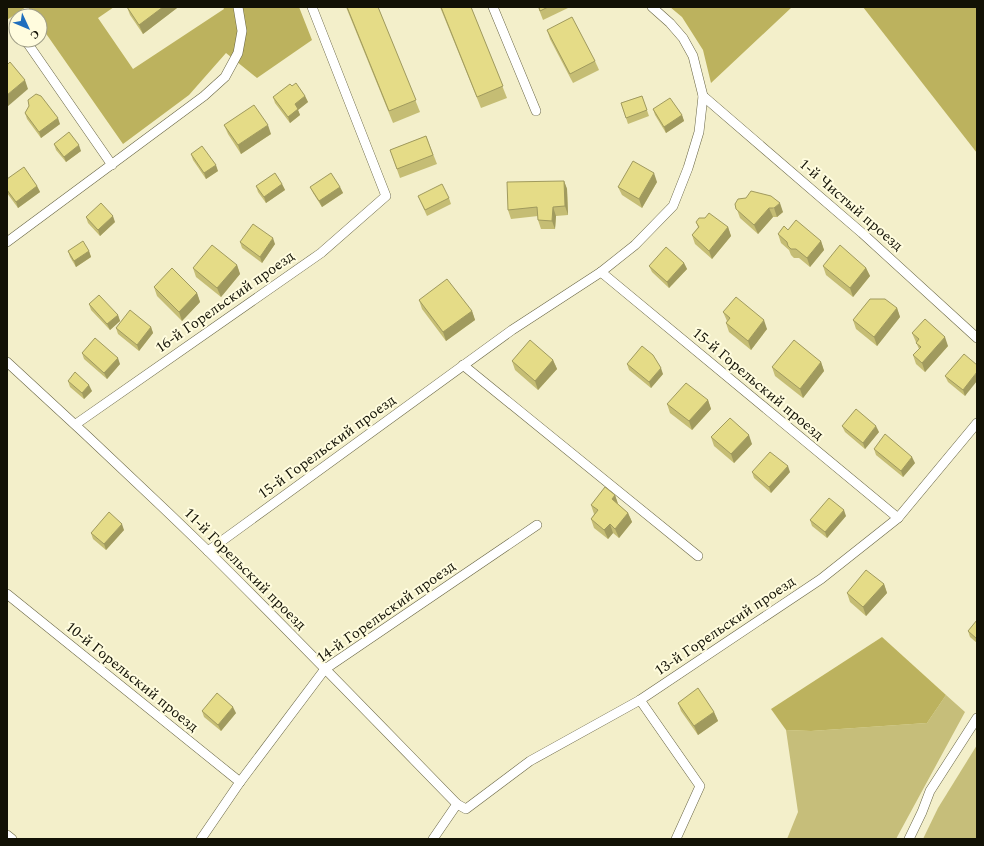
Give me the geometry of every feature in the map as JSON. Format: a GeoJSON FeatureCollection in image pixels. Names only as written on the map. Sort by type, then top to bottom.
{"type":"FeatureCollection","features":[{"type":"Feature","properties":{"kind":"street"},"geometry":{"type":"LineString","coordinates":[[7,242],[204,96],[225,77],[238,53],[242,31],[238,7]]}},
{"type":"Feature","properties":{"kind":"street","name":"16-й Горельский проезд"},"geometry":{"type":"LineString","coordinates":[[76,424],[321,253],[386,196],[312,7]]}},
{"type":"Feature","properties":{"kind":"street"},"geometry":{"type":"LineString","coordinates":[[493,7],[536,111]]}},
{"type":"Feature","properties":{"kind":"street","name":"15-й Горельский проезд"},"geometry":{"type":"LineString","coordinates":[[208,551],[512,330],[601,272],[635,245],[673,206],[688,168],[699,132],[704,96],[693,56],[683,38],[670,23],[652,7]]}},
{"type":"Feature","properties":{"kind":"street"},"geometry":{"type":"LineString","coordinates":[[31,48],[112,165]]}},
{"type":"Feature","properties":{"kind":"street","name":"1-й Чистый проезд"},"geometry":{"type":"LineString","coordinates":[[704,96],[862,233],[977,338]]}},
{"type":"Feature","properties":{"kind":"street","name":"15-й Горельский проезд"},"geometry":{"type":"LineString","coordinates":[[601,272],[898,518]]}},
{"type":"Feature","properties":{"kind":"street","name":"11-й Горельский проезд"},"geometry":{"type":"LineString","coordinates":[[7,362],[76,424],[208,551],[325,668],[457,804]]}},
{"type":"Feature","properties":{"kind":"street"},"geometry":{"type":"LineString","coordinates":[[463,365],[698,556]]}},
{"type":"Feature","properties":{"kind":"street","name":"13-й Горельский проезд"},"geometry":{"type":"LineString","coordinates":[[457,804],[466,809],[530,761],[640,700],[821,579],[898,518],[977,422]]}},
{"type":"Feature","properties":{"kind":"street","name":"14-й Горельский проезд"},"geometry":{"type":"LineString","coordinates":[[202,839],[240,782],[325,668],[537,525]]}},
{"type":"Feature","properties":{"kind":"street","name":"10-й Горельский проезд"},"geometry":{"type":"LineString","coordinates":[[7,594],[240,782]]}},
{"type":"Feature","properties":{"kind":"street"},"geometry":{"type":"LineString","coordinates":[[640,700],[700,786],[676,839]]}},
{"type":"Feature","properties":{"kind":"street"},"geometry":{"type":"LineString","coordinates":[[909,839],[930,791],[977,718]]}},
{"type":"Feature","properties":{"kind":"street"},"geometry":{"type":"LineString","coordinates":[[433,839],[457,804]]}},
{"type":"Feature","properties":{"kind":"street"},"geometry":{"type":"LineString","coordinates":[[7,835],[12,839]]}},
{"type":"Feature","properties":{"kind":"shaded area"},"geometry":{"type":"Polygon","coordinates":[[[7,7],[26,7],[8,8],[7,20],[7,7]]]}},
{"type":"Feature","properties":{"kind":"shaded area"},"geometry":{"type":"Polygon","coordinates":[[[28,7],[114,7],[98,18],[133,69],[224,9],[223,7],[299,7],[312,40],[257,78],[226,53],[189,95],[123,144],[48,36],[48,8],[28,7]]]}},
{"type":"Feature","properties":{"kind":"shaded area"},"geometry":{"type":"Polygon","coordinates":[[[670,7],[792,7],[711,83],[703,50],[682,17],[670,7]]]}},
{"type":"Feature","properties":{"kind":"shaded area"},"geometry":{"type":"Polygon","coordinates":[[[863,7],[977,7],[977,153],[863,7]]]}},
{"type":"Feature","properties":{"kind":"shaded area"},"geometry":{"type":"Polygon","coordinates":[[[882,637],[946,695],[927,723],[811,731],[786,730],[771,709],[882,637]]]}},
{"type":"Feature","properties":{"kind":"shaded area"},"geometry":{"type":"Polygon","coordinates":[[[946,695],[965,712],[896,839],[787,839],[798,812],[786,730],[811,731],[927,723],[946,695]]]}},
{"type":"Feature","properties":{"kind":"shaded area"},"geometry":{"type":"Polygon","coordinates":[[[977,745],[977,839],[923,839],[938,808],[977,745]]]}},
{"type":"Feature","properties":{"kind":"building"},"geometry":{"type":"Polygon","coordinates":[[[127,7],[163,7],[139,25],[127,7]]]}},
{"type":"Feature","properties":{"kind":"building"},"geometry":{"type":"Polygon","coordinates":[[[347,7],[378,7],[416,100],[389,111],[347,7]]]}},
{"type":"Feature","properties":{"kind":"building"},"geometry":{"type":"Polygon","coordinates":[[[441,7],[471,7],[503,86],[477,97],[441,7]]]}},
{"type":"Feature","properties":{"kind":"building"},"geometry":{"type":"Polygon","coordinates":[[[539,7],[548,7],[540,11],[539,7]]]}},
{"type":"Feature","properties":{"kind":"building"},"geometry":{"type":"Polygon","coordinates":[[[572,17],[595,61],[570,74],[547,30],[572,17]]]}},
{"type":"Feature","properties":{"kind":"building"},"geometry":{"type":"Polygon","coordinates":[[[10,62],[25,80],[7,95],[7,65],[10,62]]]}},
{"type":"Feature","properties":{"kind":"building"},"geometry":{"type":"Polygon","coordinates":[[[296,83],[305,96],[295,104],[298,109],[288,117],[273,97],[290,84],[292,86],[296,83]]]}},
{"type":"Feature","properties":{"kind":"building"},"geometry":{"type":"Polygon","coordinates":[[[36,94],[41,96],[58,118],[39,132],[25,113],[29,106],[28,100],[36,94]]]}},
{"type":"Feature","properties":{"kind":"building"},"geometry":{"type":"Polygon","coordinates":[[[642,96],[647,110],[626,118],[621,103],[642,96]]]}},
{"type":"Feature","properties":{"kind":"building"},"geometry":{"type":"Polygon","coordinates":[[[670,98],[682,115],[664,127],[653,109],[670,98]]]}},
{"type":"Feature","properties":{"kind":"building"},"geometry":{"type":"Polygon","coordinates":[[[254,105],[268,125],[238,145],[224,125],[254,105]]]}},
{"type":"Feature","properties":{"kind":"building"},"geometry":{"type":"Polygon","coordinates":[[[69,132],[79,145],[64,157],[54,144],[69,132]]]}},
{"type":"Feature","properties":{"kind":"building"},"geometry":{"type":"Polygon","coordinates":[[[426,136],[433,155],[397,169],[390,150],[426,136]]]}},
{"type":"Feature","properties":{"kind":"building"},"geometry":{"type":"Polygon","coordinates":[[[202,146],[216,165],[204,173],[191,154],[202,146]]]}},
{"type":"Feature","properties":{"kind":"building"},"geometry":{"type":"Polygon","coordinates":[[[633,161],[654,173],[639,199],[618,187],[633,161]]]}},
{"type":"Feature","properties":{"kind":"building"},"geometry":{"type":"Polygon","coordinates":[[[24,167],[37,186],[16,202],[7,190],[7,179],[24,167]]]}},
{"type":"Feature","properties":{"kind":"building"},"geometry":{"type":"Polygon","coordinates":[[[275,173],[282,184],[264,197],[256,186],[275,173]]]}},
{"type":"Feature","properties":{"kind":"building"},"geometry":{"type":"Polygon","coordinates":[[[331,173],[340,187],[319,201],[310,187],[331,173]]]}},
{"type":"Feature","properties":{"kind":"building"},"geometry":{"type":"Polygon","coordinates":[[[564,181],[565,206],[553,207],[552,221],[538,220],[537,207],[508,210],[507,182],[564,181]]]}},
{"type":"Feature","properties":{"kind":"building"},"geometry":{"type":"Polygon","coordinates":[[[442,184],[449,198],[425,210],[418,196],[442,184]]]}},
{"type":"Feature","properties":{"kind":"building"},"geometry":{"type":"Polygon","coordinates":[[[751,191],[771,196],[780,203],[774,208],[769,208],[754,225],[736,209],[735,204],[738,199],[746,198],[751,191]]]}},
{"type":"Feature","properties":{"kind":"building"},"geometry":{"type":"Polygon","coordinates":[[[101,203],[113,216],[98,230],[86,217],[101,203]]]}},
{"type":"Feature","properties":{"kind":"building"},"geometry":{"type":"Polygon","coordinates":[[[709,213],[728,227],[709,251],[692,235],[699,227],[696,222],[699,218],[705,218],[709,213]]]}},
{"type":"Feature","properties":{"kind":"building"},"geometry":{"type":"Polygon","coordinates":[[[796,220],[821,241],[807,258],[796,249],[791,249],[787,242],[778,234],[784,226],[788,230],[796,220]]]}},
{"type":"Feature","properties":{"kind":"building"},"geometry":{"type":"Polygon","coordinates":[[[253,224],[273,238],[260,257],[240,242],[253,224]]]}},
{"type":"Feature","properties":{"kind":"building"},"geometry":{"type":"Polygon","coordinates":[[[83,241],[89,251],[74,261],[68,251],[83,241]]]}},
{"type":"Feature","properties":{"kind":"building"},"geometry":{"type":"Polygon","coordinates":[[[212,245],[237,265],[217,288],[193,268],[212,245]]]}},
{"type":"Feature","properties":{"kind":"building"},"geometry":{"type":"Polygon","coordinates":[[[840,245],[866,268],[850,288],[823,266],[840,245]]]}},
{"type":"Feature","properties":{"kind":"building"},"geometry":{"type":"Polygon","coordinates":[[[666,247],[684,263],[667,282],[649,266],[666,247]]]}},
{"type":"Feature","properties":{"kind":"building"},"geometry":{"type":"Polygon","coordinates":[[[172,268],[197,293],[179,312],[154,287],[172,268]]]}},
{"type":"Feature","properties":{"kind":"building"},"geometry":{"type":"Polygon","coordinates":[[[447,279],[472,311],[443,332],[419,300],[447,279]]]}},
{"type":"Feature","properties":{"kind":"building"},"geometry":{"type":"Polygon","coordinates":[[[99,295],[118,315],[107,324],[89,304],[99,295]]]}},
{"type":"Feature","properties":{"kind":"building"},"geometry":{"type":"Polygon","coordinates":[[[736,297],[764,320],[748,341],[726,323],[730,318],[723,312],[736,297]]]}},
{"type":"Feature","properties":{"kind":"building"},"geometry":{"type":"Polygon","coordinates":[[[870,299],[885,299],[897,308],[874,337],[853,320],[870,299]]]}},
{"type":"Feature","properties":{"kind":"building"},"geometry":{"type":"Polygon","coordinates":[[[130,310],[151,327],[137,345],[116,328],[130,310]]]}},
{"type":"Feature","properties":{"kind":"building"},"geometry":{"type":"Polygon","coordinates":[[[925,319],[945,337],[922,363],[913,355],[921,347],[916,343],[919,339],[912,333],[925,319]]]}},
{"type":"Feature","properties":{"kind":"building"},"geometry":{"type":"Polygon","coordinates":[[[95,338],[118,358],[104,373],[82,353],[95,338]]]}},
{"type":"Feature","properties":{"kind":"building"},"geometry":{"type":"Polygon","coordinates":[[[530,340],[553,360],[535,381],[512,361],[530,340]]]}},
{"type":"Feature","properties":{"kind":"building"},"geometry":{"type":"Polygon","coordinates":[[[794,340],[821,362],[800,389],[772,367],[794,340]]]}},
{"type":"Feature","properties":{"kind":"building"},"geometry":{"type":"Polygon","coordinates":[[[642,346],[653,355],[661,368],[649,382],[627,364],[642,346]]]}},
{"type":"Feature","properties":{"kind":"building"},"geometry":{"type":"Polygon","coordinates":[[[964,354],[977,365],[977,372],[963,390],[945,376],[964,354]]]}},
{"type":"Feature","properties":{"kind":"building"},"geometry":{"type":"Polygon","coordinates":[[[75,372],[89,385],[82,393],[68,381],[75,372]]]}},
{"type":"Feature","properties":{"kind":"building"},"geometry":{"type":"Polygon","coordinates":[[[686,383],[708,400],[689,421],[667,404],[686,383]]]}},
{"type":"Feature","properties":{"kind":"building"},"geometry":{"type":"Polygon","coordinates":[[[856,409],[876,426],[863,443],[842,426],[856,409]]]}},
{"type":"Feature","properties":{"kind":"building"},"geometry":{"type":"Polygon","coordinates":[[[730,418],[749,435],[731,454],[711,437],[730,418]]]}},
{"type":"Feature","properties":{"kind":"building"},"geometry":{"type":"Polygon","coordinates":[[[885,434],[912,457],[901,471],[874,449],[885,434]]]}},
{"type":"Feature","properties":{"kind":"building"},"geometry":{"type":"Polygon","coordinates":[[[770,452],[788,466],[769,487],[752,472],[770,452]]]}},
{"type":"Feature","properties":{"kind":"building"},"geometry":{"type":"Polygon","coordinates":[[[605,487],[615,495],[612,499],[628,513],[615,529],[610,524],[604,530],[591,519],[598,510],[591,505],[605,487]]]}},
{"type":"Feature","properties":{"kind":"building"},"geometry":{"type":"Polygon","coordinates":[[[829,498],[844,510],[825,532],[810,520],[829,498]]]}},
{"type":"Feature","properties":{"kind":"building"},"geometry":{"type":"Polygon","coordinates":[[[109,512],[122,524],[104,544],[91,533],[109,512]]]}},
{"type":"Feature","properties":{"kind":"building"},"geometry":{"type":"Polygon","coordinates":[[[866,570],[884,584],[863,607],[847,593],[866,570]]]}},
{"type":"Feature","properties":{"kind":"building"},"geometry":{"type":"Polygon","coordinates":[[[977,620],[977,639],[968,631],[977,620]]]}},
{"type":"Feature","properties":{"kind":"building"},"geometry":{"type":"Polygon","coordinates":[[[698,688],[714,712],[694,726],[678,703],[698,688]]]}},
{"type":"Feature","properties":{"kind":"building"},"geometry":{"type":"Polygon","coordinates":[[[217,693],[233,707],[218,725],[202,711],[217,693]]]}}]}
